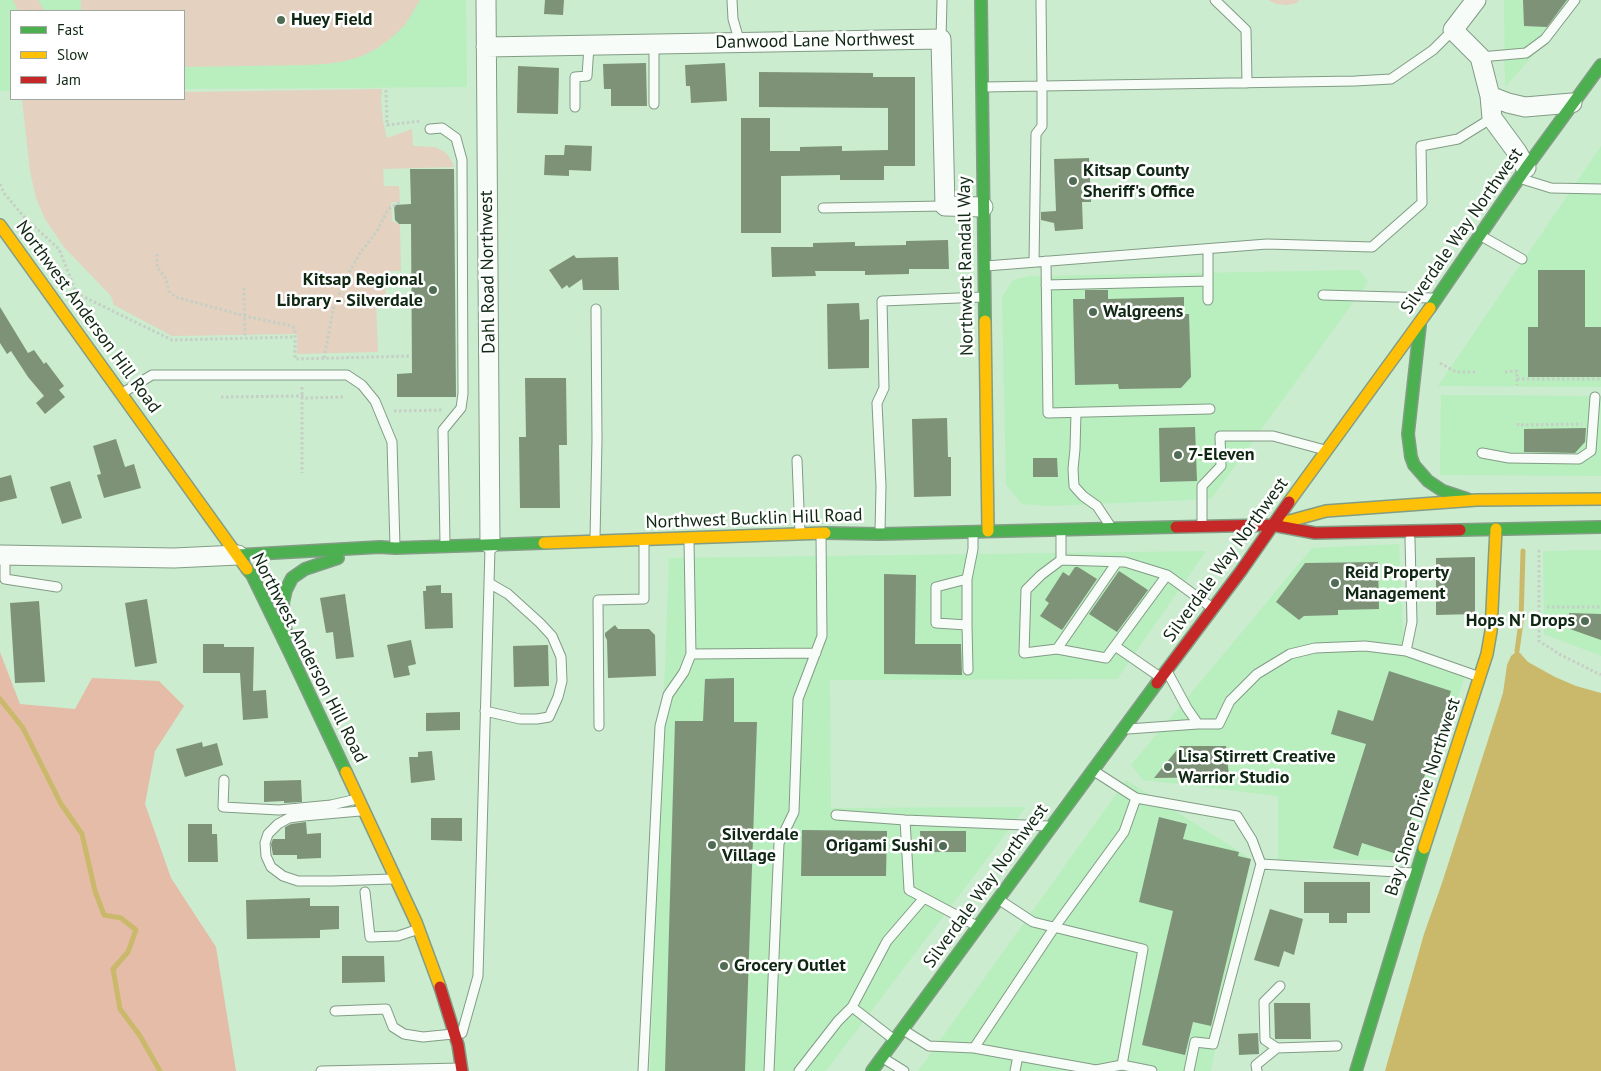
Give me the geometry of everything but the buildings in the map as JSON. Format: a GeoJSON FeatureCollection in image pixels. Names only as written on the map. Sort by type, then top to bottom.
{"type":"FeatureCollection","features":[{"type":"Feature","properties":{"kind":"main road","name":"Northwest Randall Way"},"geometry":{"type":"LineString","coordinates":[[981,0],[983,266],[988,531]]}},
{"type":"Feature","properties":{"kind":"main road","name":"Silverdale Way Northwest"},"geometry":{"type":"LineString","coordinates":[[872,1071],[1241,571],[1272,525],[1420,323],[1572,103],[1601,65]]}},
{"type":"Feature","properties":{"kind":"main road","name":"Northwest Anderson Hill Road"},"geometry":{"type":"LineString","coordinates":[[0,225],[252,575],[290,651],[419,929],[441,986],[457,1039],[462,1070]]}},
{"type":"Feature","properties":{"kind":"main road"},"geometry":{"type":"LineString","coordinates":[[1420,323],[1408,434],[1411,457],[1420,474],[1443,491],[1462,499],[1477,500]]}},
{"type":"Feature","properties":{"kind":"main road","name":"Northwest Bucklin Hill Road"},"geometry":{"type":"LineString","coordinates":[[1272,525],[1326,511],[1477,500],[1601,498]]}},
{"type":"Feature","properties":{"kind":"main road","name":"Northwest Bucklin Hill Road"},"geometry":{"type":"LineString","coordinates":[[1496,529],[1523,508],[1541,500]]}},
{"type":"Feature","properties":{"kind":"main road","name":"Northwest Bucklin Hill Road"},"geometry":{"type":"LineString","coordinates":[[238,555],[380,547],[800,536],[835,533],[880,534],[1272,525],[1315,532],[1601,527]]}},
{"type":"Feature","properties":{"kind":"main road","name":"Bay Shore Drive Northwest"},"geometry":{"type":"LineString","coordinates":[[1356,1071],[1416,873],[1487,654],[1491,632],[1496,529]]}},
{"type":"Feature","properties":{"kind":"main road"},"geometry":{"type":"LineString","coordinates":[[290,651],[285,632],[283,602],[292,578],[305,569],[318,564],[380,547]]}},
{"type":"Feature","properties":{"kind":"street","name":"Dahl Road Northwest"},"geometry":{"type":"LineString","coordinates":[[486,0],[490,544]]}},
{"type":"Feature","properties":{"kind":"street"},"geometry":{"type":"LineString","coordinates":[[1476,0],[1453,30],[1480,57],[1490,96],[1492,118],[1517,152],[1523,173]]}},
{"type":"Feature","properties":{"kind":"street","name":"Danwood Lane Northwest"},"geometry":{"type":"LineString","coordinates":[[486,47],[941,39],[945,206]]}},
{"type":"Feature","properties":{"kind":"street"},"geometry":{"type":"LineString","coordinates":[[1490,96],[1508,104],[1525,107],[1572,103]]}},
{"type":"Feature","properties":{"kind":"street"},"geometry":{"type":"LineString","coordinates":[[945,206],[983,207]]}},
{"type":"Feature","properties":{"kind":"street"},"geometry":{"type":"LineString","coordinates":[[3,556],[174,558],[238,555]]}},
{"type":"Feature","properties":{"kind":"lane"},"geometry":{"type":"LineString","coordinates":[[732,0],[733,19],[740,43]]}},
{"type":"Feature","properties":{"kind":"lane"},"geometry":{"type":"LineString","coordinates":[[941,39],[942,0]]}},
{"type":"Feature","properties":{"kind":"lane"},"geometry":{"type":"LineString","coordinates":[[1034,262],[1036,134],[1042,126],[1041,0]]}},
{"type":"Feature","properties":{"kind":"lane"},"geometry":{"type":"LineString","coordinates":[[1215,0],[1246,30],[1247,83]]}},
{"type":"Feature","properties":{"kind":"lane"},"geometry":{"type":"LineString","coordinates":[[1480,57],[1526,53],[1545,39],[1575,0]]}},
{"type":"Feature","properties":{"kind":"lane"},"geometry":{"type":"LineString","coordinates":[[982,87],[1355,81],[1392,78],[1433,50],[1453,30]]}},
{"type":"Feature","properties":{"kind":"lane"},"geometry":{"type":"LineString","coordinates":[[654,44],[654,104]]}},
{"type":"Feature","properties":{"kind":"lane"},"geometry":{"type":"LineString","coordinates":[[576,107],[575,77],[587,76],[589,46]]}},
{"type":"Feature","properties":{"kind":"lane"},"geometry":{"type":"LineString","coordinates":[[983,266],[1267,244],[1372,247],[1422,203],[1421,146],[1458,139],[1492,118]]}},
{"type":"Feature","properties":{"kind":"lane"},"geometry":{"type":"LineString","coordinates":[[430,129],[442,128],[456,138],[462,160],[463,394],[461,408],[443,430],[445,546]]}},
{"type":"Feature","properties":{"kind":"lane"},"geometry":{"type":"LineString","coordinates":[[1523,173],[1551,188],[1601,189]]}},
{"type":"Feature","properties":{"kind":"lane"},"geometry":{"type":"LineString","coordinates":[[823,208],[945,206]]}},
{"type":"Feature","properties":{"kind":"lane"},"geometry":{"type":"LineString","coordinates":[[1480,236],[1522,259]]}},
{"type":"Feature","properties":{"kind":"lane"},"geometry":{"type":"LineString","coordinates":[[1208,249],[1208,300]]}},
{"type":"Feature","properties":{"kind":"lane"},"geometry":{"type":"LineString","coordinates":[[1046,261],[1048,413],[1210,410]]}},
{"type":"Feature","properties":{"kind":"lane"},"geometry":{"type":"LineString","coordinates":[[1046,285],[1208,281]]}},
{"type":"Feature","properties":{"kind":"lane"},"geometry":{"type":"LineString","coordinates":[[1322,295],[1437,298]]}},
{"type":"Feature","properties":{"kind":"lane"},"geometry":{"type":"LineString","coordinates":[[880,534],[881,486],[877,403],[884,388],[882,300],[984,297]]}},
{"type":"Feature","properties":{"kind":"lane"},"geometry":{"type":"LineString","coordinates":[[595,541],[597,440],[596,309]]}},
{"type":"Feature","properties":{"kind":"lane"},"geometry":{"type":"LineString","coordinates":[[121,394],[152,375],[347,375],[362,385],[375,401],[392,442],[395,548]]}},
{"type":"Feature","properties":{"kind":"lane"},"geometry":{"type":"LineString","coordinates":[[1482,452],[1509,458],[1580,459],[1591,450],[1595,397]]}},
{"type":"Feature","properties":{"kind":"lane"},"geometry":{"type":"LineString","coordinates":[[1076,413],[1074,486],[1083,496],[1097,506],[1112,529]]}},
{"type":"Feature","properties":{"kind":"lane"},"geometry":{"type":"LineString","coordinates":[[1202,527],[1202,486],[1221,466],[1220,436],[1273,436],[1328,450]]}},
{"type":"Feature","properties":{"kind":"lane"},"geometry":{"type":"LineString","coordinates":[[797,460],[800,536]]}},
{"type":"Feature","properties":{"kind":"lane"},"geometry":{"type":"LineString","coordinates":[[1061,529],[1061,560]]}},
{"type":"Feature","properties":{"kind":"lane"},"geometry":{"type":"LineString","coordinates":[[968,670],[968,579],[973,549],[973,531]]}},
{"type":"Feature","properties":{"kind":"lane"},"geometry":{"type":"LineString","coordinates":[[769,1071],[779,843],[794,812],[798,699],[822,636],[821,535]]}},
{"type":"Feature","properties":{"kind":"lane"},"geometry":{"type":"LineString","coordinates":[[643,1071],[660,726],[668,695],[684,672],[691,654],[689,539]]}},
{"type":"Feature","properties":{"kind":"lane"},"geometry":{"type":"LineString","coordinates":[[1406,651],[1412,622],[1410,539]]}},
{"type":"Feature","properties":{"kind":"lane"},"geometry":{"type":"LineString","coordinates":[[599,726],[598,600],[644,599],[644,540]]}},
{"type":"Feature","properties":{"kind":"lane"},"geometry":{"type":"LineString","coordinates":[[335,1011],[386,1010],[393,1027],[404,1034],[457,1039],[478,976],[490,544]]}},
{"type":"Feature","properties":{"kind":"lane"},"geometry":{"type":"LineString","coordinates":[[3,556],[5,579],[57,587]]}},
{"type":"Feature","properties":{"kind":"lane"},"geometry":{"type":"LineString","coordinates":[[1168,575],[1106,658],[1057,649],[1024,653],[1026,590],[1041,575],[1061,560],[1125,562],[1168,575],[1213,608]]}},
{"type":"Feature","properties":{"kind":"lane"},"geometry":{"type":"LineString","coordinates":[[1057,649],[1117,562]]}},
{"type":"Feature","properties":{"kind":"lane"},"geometry":{"type":"LineString","coordinates":[[967,625],[936,623],[936,587],[968,579]]}},
{"type":"Feature","properties":{"kind":"lane"},"geometry":{"type":"LineString","coordinates":[[485,711],[520,719],[549,717],[558,697],[562,680],[561,657],[552,636],[508,594],[489,583]]}},
{"type":"Feature","properties":{"kind":"lane"},"geometry":{"type":"LineString","coordinates":[[1115,646],[1164,674],[1198,724]]}},
{"type":"Feature","properties":{"kind":"lane"},"geometry":{"type":"LineString","coordinates":[[1123,730],[1219,724],[1230,701],[1257,674],[1290,654],[1315,648],[1365,646],[1406,651],[1480,677]]}},
{"type":"Feature","properties":{"kind":"lane"},"geometry":{"type":"LineString","coordinates":[[691,654],[816,653]]}},
{"type":"Feature","properties":{"kind":"lane"},"geometry":{"type":"LineString","coordinates":[[1093,770],[1136,798],[1237,816],[1252,840],[1261,864],[1213,1044],[1195,1042],[1189,1071]]}},
{"type":"Feature","properties":{"kind":"lane"},"geometry":{"type":"LineString","coordinates":[[224,780],[223,807],[279,810],[330,805],[359,798]]}},
{"type":"Feature","properties":{"kind":"lane"},"geometry":{"type":"LineString","coordinates":[[974,1048],[1054,928],[1124,832],[1136,798]]}},
{"type":"Feature","properties":{"kind":"lane"},"geometry":{"type":"LineString","coordinates":[[364,810],[289,818],[278,824],[268,834],[265,843],[266,856],[271,867],[283,876],[298,881],[397,879]]}},
{"type":"Feature","properties":{"kind":"lane"},"geometry":{"type":"LineString","coordinates":[[836,815],[1052,826]]}},
{"type":"Feature","properties":{"kind":"lane"},"geometry":{"type":"LineString","coordinates":[[905,820],[909,890],[978,927]]}},
{"type":"Feature","properties":{"kind":"lane"},"geometry":{"type":"LineString","coordinates":[[1261,864],[1416,873]]}},
{"type":"Feature","properties":{"kind":"lane"},"geometry":{"type":"LineString","coordinates":[[365,892],[370,937],[398,936],[419,929]]}},
{"type":"Feature","properties":{"kind":"lane"},"geometry":{"type":"LineString","coordinates":[[799,1071],[838,1022],[852,1008],[888,941],[924,898]]}},
{"type":"Feature","properties":{"kind":"lane"},"geometry":{"type":"LineString","coordinates":[[998,900],[1033,922],[1144,949],[1122,1064]]}},
{"type":"Feature","properties":{"kind":"lane"},"geometry":{"type":"LineString","coordinates":[[1280,986],[1264,1002],[1265,1040],[1277,1048],[1337,1046]]}},
{"type":"Feature","properties":{"kind":"lane"},"geometry":{"type":"LineString","coordinates":[[852,1008],[895,1040]]}},
{"type":"Feature","properties":{"kind":"lane"},"geometry":{"type":"LineString","coordinates":[[903,1029],[928,1046],[974,1048],[1096,1070],[1122,1064],[1152,1071]]}},
{"type":"Feature","properties":{"kind":"lane"},"geometry":{"type":"LineString","coordinates":[[1257,1071],[1256,1065],[1277,1048]]}},
{"type":"Feature","properties":{"kind":"lane"},"geometry":{"type":"LineString","coordinates":[[1015,1071],[1018,1056]]}},
{"type":"Feature","properties":{"kind":"lane"},"geometry":{"type":"LineString","coordinates":[[882,1058],[904,1071]]}},
{"type":"Feature","properties":{"kind":"lane"},"geometry":{"type":"LineString","coordinates":[[321,1071],[462,1070]]}},
{"type":"Feature","properties":{"kind":"path"},"geometry":{"type":"LineString","coordinates":[[386,90],[387,125],[419,121],[429,124],[430,129]]}},
{"type":"Feature","properties":{"kind":"path"},"geometry":{"type":"LineString","coordinates":[[0,184],[4,193],[25,218],[59,249],[76,293]]}},
{"type":"Feature","properties":{"kind":"path"},"geometry":{"type":"LineString","coordinates":[[324,358],[333,310],[344,281],[360,254],[377,231],[386,213],[400,202]]}},
{"type":"Feature","properties":{"kind":"path"},"geometry":{"type":"LineString","coordinates":[[156,254],[157,267],[165,277],[169,291],[172,294],[245,316],[292,326],[295,329],[296,359],[412,356]]}},
{"type":"Feature","properties":{"kind":"path"},"geometry":{"type":"LineString","coordinates":[[244,288],[246,338]]}},
{"type":"Feature","properties":{"kind":"path"},"geometry":{"type":"LineString","coordinates":[[69,294],[76,293],[172,340],[295,337]]}},
{"type":"Feature","properties":{"kind":"path"},"geometry":{"type":"LineString","coordinates":[[302,359],[302,473]]}},
{"type":"Feature","properties":{"kind":"path"},"geometry":{"type":"LineString","coordinates":[[1440,363],[1456,372],[1477,372]]}},
{"type":"Feature","properties":{"kind":"path"},"geometry":{"type":"LineString","coordinates":[[1505,372],[1517,371],[1517,385]]}},
{"type":"Feature","properties":{"kind":"path"},"geometry":{"type":"LineString","coordinates":[[1517,379],[1601,379]]}},
{"type":"Feature","properties":{"kind":"path"},"geometry":{"type":"LineString","coordinates":[[221,397],[302,396],[306,398],[344,398]]}},
{"type":"Feature","properties":{"kind":"path"},"geometry":{"type":"LineString","coordinates":[[394,411],[446,410],[452,418]]}},
{"type":"Feature","properties":{"kind":"path"},"geometry":{"type":"LineString","coordinates":[[1518,423],[1518,425],[1593,424]]}},
{"type":"Feature","properties":{"kind":"path"},"geometry":{"type":"LineString","coordinates":[[1539,544],[1539,641],[1555,652],[1601,675]]}},
{"type":"Feature","properties":{"kind":"path"},"geometry":{"type":"LineString","coordinates":[[1547,607],[1601,607]]}},
{"type":"Feature","properties":{"kind":"shaded area"},"geometry":{"type":"Polygon","coordinates":[[[0,0],[466,0],[467,87],[185,89],[185,10],[10,10],[10,91],[0,91],[0,0]]]}},
{"type":"Feature","properties":{"kind":"shaded area"},"geometry":{"type":"Polygon","coordinates":[[[13,0],[38,0],[44,10],[18,10],[13,0]]]}},
{"type":"Feature","properties":{"kind":"shaded area","name":"Huey Field"},"geometry":{"type":"Polygon","coordinates":[[[81,0],[420,0],[405,25],[376,49],[345,61],[306,65],[185,67],[185,10],[81,10],[81,0]]]}},
{"type":"Feature","properties":{"kind":"shaded area"},"geometry":{"type":"Polygon","coordinates":[[[1268,0],[1299,0],[1297,3],[1287,5],[1276,4],[1268,0]]]}},
{"type":"Feature","properties":{"kind":"shaded area"},"geometry":{"type":"Polygon","coordinates":[[[1504,0],[1583,0],[1505,87],[1504,0]]]}},
{"type":"Feature","properties":{"kind":"shaded area"},"geometry":{"type":"Polygon","coordinates":[[[382,89],[383,121],[387,138],[412,129],[413,146],[435,147],[445,152],[450,158],[454,167],[383,169],[384,186],[399,186],[400,201],[391,203],[392,221],[400,225],[401,271],[387,271],[385,299],[376,299],[378,352],[297,354],[297,334],[172,336],[114,305],[111,296],[64,247],[45,219],[36,198],[30,171],[22,100],[185,100],[185,92],[382,89]]]}},
{"type":"Feature","properties":{"kind":"shaded area"},"geometry":{"type":"Polygon","coordinates":[[[1601,146],[1601,387],[1438,386],[1601,146]]]}},
{"type":"Feature","properties":{"kind":"shaded area"},"geometry":{"type":"Polygon","coordinates":[[[1360,270],[1368,282],[1211,499],[1049,506],[1022,504],[1006,485],[1002,297],[1013,280],[1030,276],[1360,270]]]}},
{"type":"Feature","properties":{"kind":"shaded area"},"geometry":{"type":"Polygon","coordinates":[[[1441,395],[1601,396],[1601,476],[1440,475],[1441,395]]]}},
{"type":"Feature","properties":{"kind":"shaded area"},"geometry":{"type":"Polygon","coordinates":[[[1399,544],[1404,654],[1465,675],[1404,860],[1278,860],[1278,796],[1143,780],[1131,765],[1312,548],[1399,544]]]}},
{"type":"Feature","properties":{"kind":"shaded area"},"geometry":{"type":"Polygon","coordinates":[[[1601,550],[1601,656],[1544,634],[1543,551],[1601,550]]]}},
{"type":"Feature","properties":{"kind":"shaded area"},"geometry":{"type":"Polygon","coordinates":[[[1206,551],[1117,679],[830,680],[831,808],[1026,807],[826,1071],[650,1071],[669,558],[1206,551]]]}},
{"type":"Feature","properties":{"kind":"shaded area"},"geometry":{"type":"Polygon","coordinates":[[[1517,651],[1528,662],[1555,677],[1576,686],[1601,693],[1601,1071],[1385,1071],[1424,934],[1503,693],[1507,665],[1511,656],[1517,651]]]}},
{"type":"Feature","properties":{"kind":"shaded area"},"geometry":{"type":"Polygon","coordinates":[[[0,652],[20,704],[75,709],[92,678],[159,681],[184,706],[155,751],[145,804],[171,878],[216,947],[236,1071],[0,1071],[0,652]]]}},
{"type":"Feature","properties":{"kind":"shaded area"},"geometry":{"type":"Polygon","coordinates":[[[1126,780],[1251,859],[1211,1071],[918,1071],[1126,780]]]}},
{"type":"Feature","properties":{"kind":"waterway"},"geometry":{"type":"LineString","coordinates":[[1517,651],[1521,622],[1523,551]]}},
{"type":"Feature","properties":{"kind":"waterway"},"geometry":{"type":"LineString","coordinates":[[0,699],[23,728],[61,804],[82,834],[95,891],[104,915],[121,918],[136,930],[128,952],[113,969],[120,1009],[140,1036],[160,1071]]}},
{"type":"Feature","properties":{"kind":"traffic: fast"},"geometry":{"type":"LineString","coordinates":[[981,0],[985,321]]}},
{"type":"Feature","properties":{"kind":"traffic: fast"},"geometry":{"type":"LineString","coordinates":[[1430,308],[1526,168],[1601,65]]}},
{"type":"Feature","properties":{"kind":"traffic: fast"},"geometry":{"type":"LineString","coordinates":[[1420,325],[1408,434],[1411,457],[1414,465],[1428,481],[1443,491],[1467,499]]}},
{"type":"Feature","properties":{"kind":"traffic: fast"},"geometry":{"type":"LineString","coordinates":[[825,533],[880,534],[1176,527]]}},
{"type":"Feature","properties":{"kind":"traffic: fast"},"geometry":{"type":"LineString","coordinates":[[1460,530],[1601,527]]}},
{"type":"Feature","properties":{"kind":"traffic: fast"},"geometry":{"type":"LineString","coordinates":[[238,555],[380,547],[544,543]]}},
{"type":"Feature","properties":{"kind":"traffic: fast"},"geometry":{"type":"LineString","coordinates":[[286,634],[283,603],[286,590],[292,578],[305,569],[338,558]]}},
{"type":"Feature","properties":{"kind":"traffic: fast"},"geometry":{"type":"LineString","coordinates":[[247,569],[252,575],[346,772]]}},
{"type":"Feature","properties":{"kind":"traffic: fast"},"geometry":{"type":"LineString","coordinates":[[872,1071],[1157,683]]}},
{"type":"Feature","properties":{"kind":"traffic: fast"},"geometry":{"type":"LineString","coordinates":[[1356,1071],[1424,848]]}},
{"type":"Feature","properties":{"kind":"traffic: slow"},"geometry":{"type":"LineString","coordinates":[[0,225],[247,569]]}},
{"type":"Feature","properties":{"kind":"traffic: slow"},"geometry":{"type":"LineString","coordinates":[[1289,502],[1430,308]]}},
{"type":"Feature","properties":{"kind":"traffic: slow"},"geometry":{"type":"LineString","coordinates":[[985,321],[988,531]]}},
{"type":"Feature","properties":{"kind":"traffic: slow"},"geometry":{"type":"LineString","coordinates":[[1282,523],[1326,511],[1477,500],[1601,499]]}},
{"type":"Feature","properties":{"kind":"traffic: slow"},"geometry":{"type":"LineString","coordinates":[[1424,848],[1487,654],[1491,631],[1496,529]]}},
{"type":"Feature","properties":{"kind":"traffic: slow"},"geometry":{"type":"LineString","coordinates":[[544,543],[825,533]]}},
{"type":"Feature","properties":{"kind":"traffic: slow"},"geometry":{"type":"LineString","coordinates":[[346,772],[416,922],[440,987]]}},
{"type":"Feature","properties":{"kind":"traffic: jam"},"geometry":{"type":"LineString","coordinates":[[1157,683],[1241,571],[1289,502]]}},
{"type":"Feature","properties":{"kind":"traffic: jam"},"geometry":{"type":"LineString","coordinates":[[1176,527],[1272,525],[1315,533],[1460,530]]}},
{"type":"Feature","properties":{"kind":"traffic: jam"},"geometry":{"type":"LineString","coordinates":[[440,987],[458,1045],[462,1071]]}},
{"type":"Feature","properties":{"kind":"place","name":"Huey Field"},"geometry":{"type":"Point","coordinates":[281,20]}},
{"type":"Feature","properties":{"kind":"place","name":"Kitsap County Sheriff's Office"},"geometry":{"type":"Point","coordinates":[1073,181]}},
{"type":"Feature","properties":{"kind":"place","name":"Kitsap Regional Library - Silverdale"},"geometry":{"type":"Point","coordinates":[433,290]}},
{"type":"Feature","properties":{"kind":"place","name":"Walgreens"},"geometry":{"type":"Point","coordinates":[1093,312]}},
{"type":"Feature","properties":{"kind":"place","name":"7-Eleven"},"geometry":{"type":"Point","coordinates":[1178,455]}},
{"type":"Feature","properties":{"kind":"place","name":"Reid Property Management"},"geometry":{"type":"Point","coordinates":[1335,583]}},
{"type":"Feature","properties":{"kind":"place","name":"Hops N' Drops"},"geometry":{"type":"Point","coordinates":[1585,621]}},
{"type":"Feature","properties":{"kind":"place","name":"Lisa Stirrett Creative Warrior Studio"},"geometry":{"type":"Point","coordinates":[1168,767]}},
{"type":"Feature","properties":{"kind":"place","name":"Silverdale Village"},"geometry":{"type":"Point","coordinates":[712,845]}},
{"type":"Feature","properties":{"kind":"place","name":"Origami Sushi"},"geometry":{"type":"Point","coordinates":[943,846]}},
{"type":"Feature","properties":{"kind":"place","name":"Grocery Outlet"},"geometry":{"type":"Point","coordinates":[724,966]}}]}
